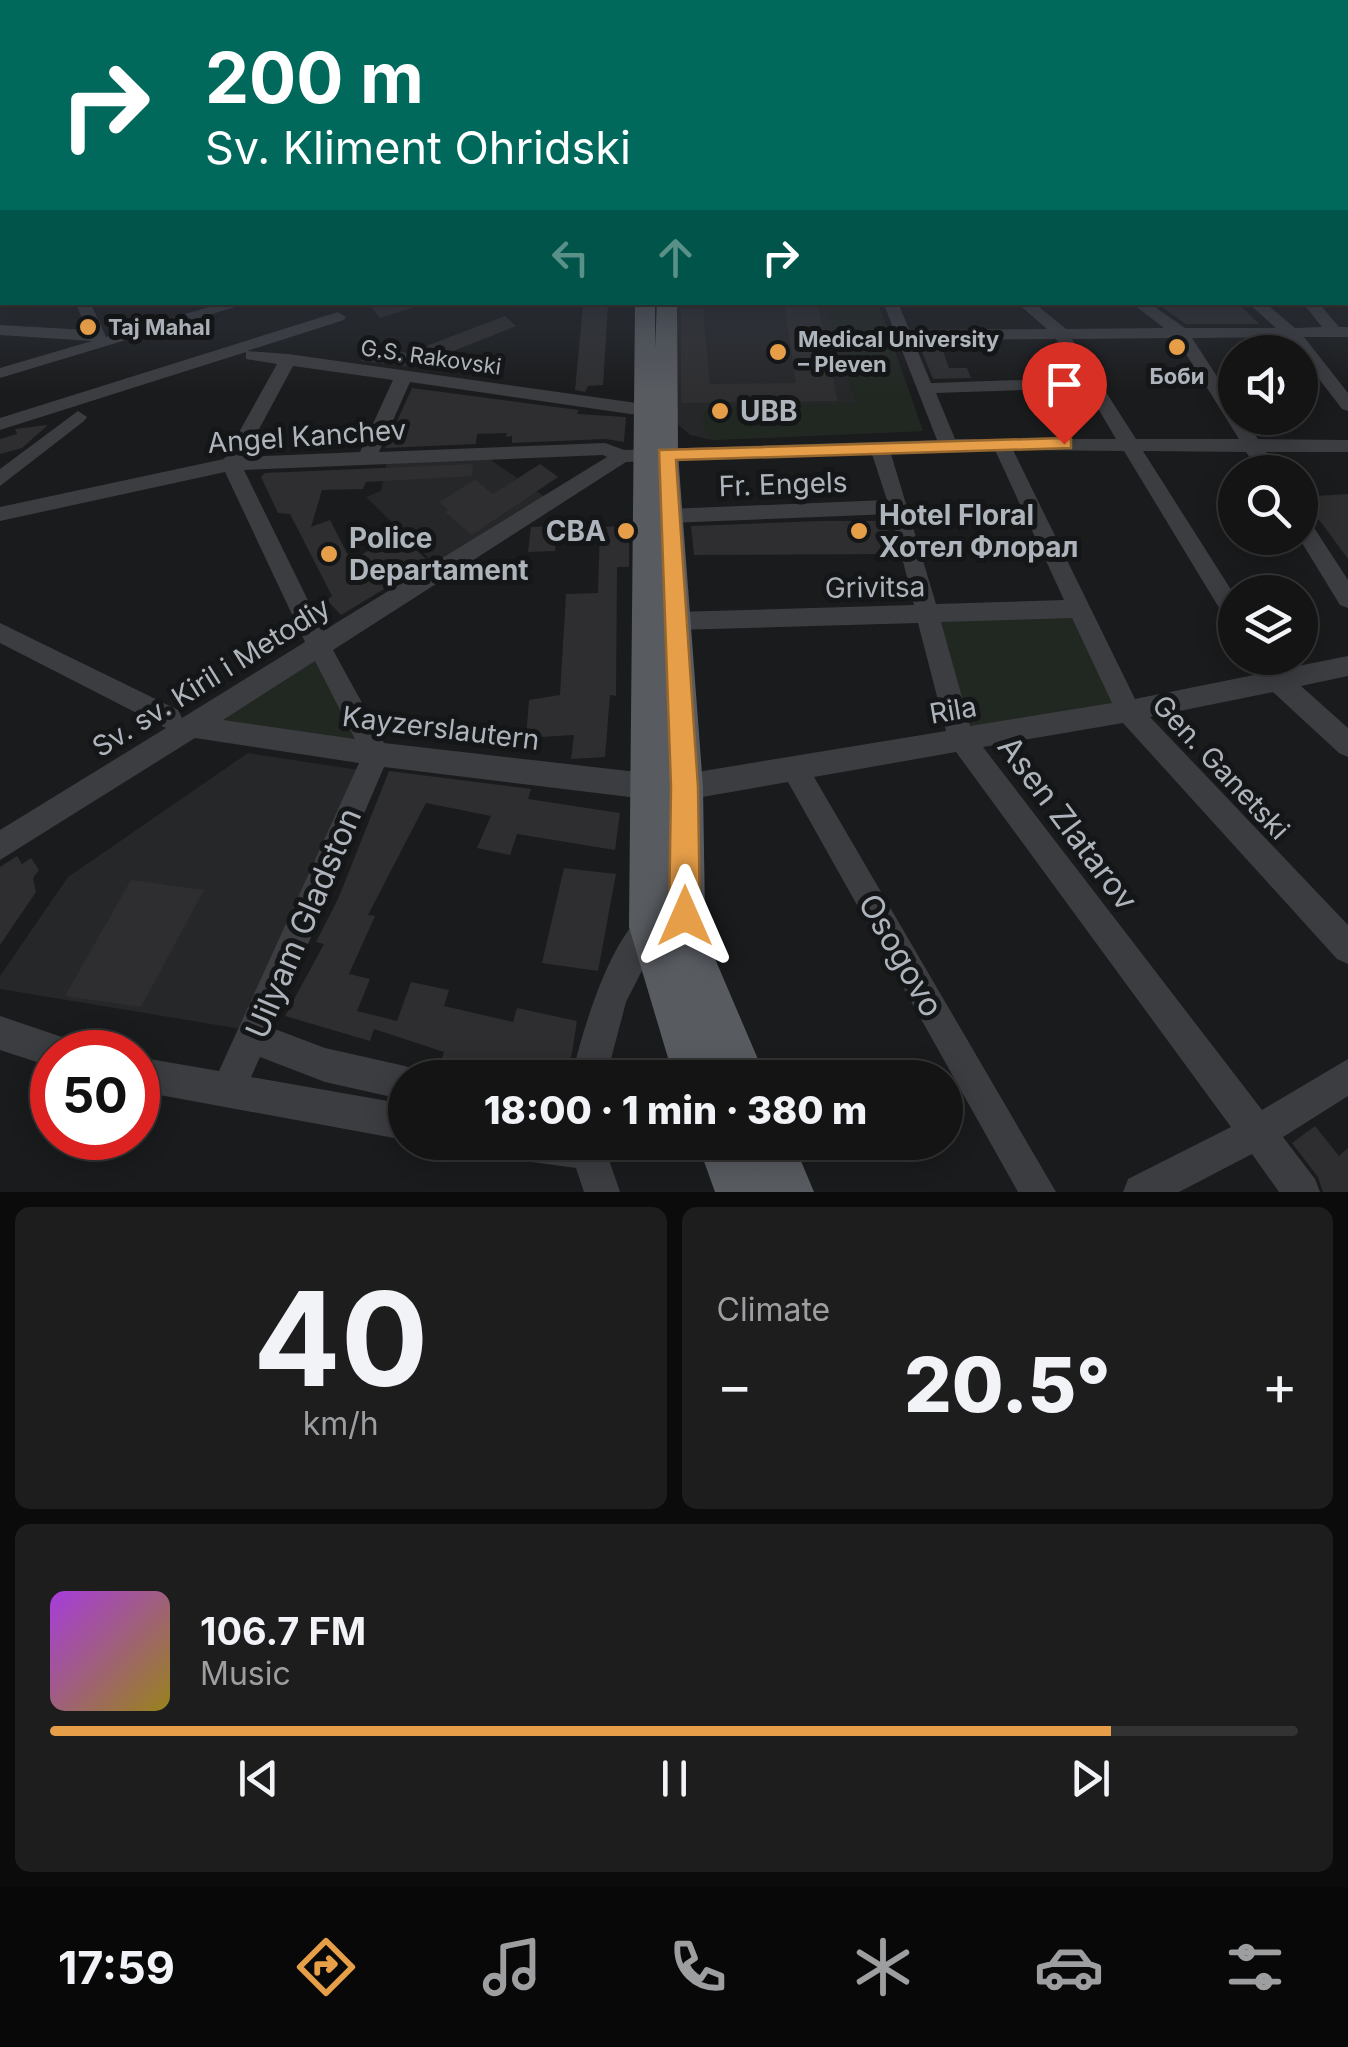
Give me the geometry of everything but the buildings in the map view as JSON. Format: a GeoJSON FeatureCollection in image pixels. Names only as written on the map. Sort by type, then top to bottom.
{"type":"FeatureCollection","features":[{"type":"Feature","properties":{"kind":"main road"},"geometry":{"type":"LineString","coordinates":[[644,305],[649,927],[691,1060]]}},
{"type":"Feature","properties":{"kind":"main road"},"geometry":{"type":"LineString","coordinates":[[668,305],[643,455],[668,516],[684,787],[685,916],[695,962],[735,1060]]}},
{"type":"Feature","properties":{"kind":"main road"},"geometry":{"type":"LineString","coordinates":[[728,1160],[740,1192]]}},
{"type":"Feature","properties":{"kind":"main road"},"geometry":{"type":"LineString","coordinates":[[777,1160],[790,1192]]}},
{"type":"Feature","properties":{"kind":"street"},"geometry":{"type":"LineString","coordinates":[[85,305],[99,339]]}},
{"type":"Feature","properties":{"kind":"street"},"geometry":{"type":"LineString","coordinates":[[170,324],[186,305]]}},
{"type":"Feature","properties":{"kind":"street"},"geometry":{"type":"LineString","coordinates":[[0,374],[99,339],[235,305]]}},
{"type":"Feature","properties":{"kind":"street"},"geometry":{"type":"LineString","coordinates":[[891,305],[948,445]]}},
{"type":"Feature","properties":{"kind":"street"},"geometry":{"type":"LineString","coordinates":[[1026,305],[1060,332],[1218,588]]}},
{"type":"Feature","properties":{"kind":"street"},"geometry":{"type":"LineString","coordinates":[[1141,305],[1180,332],[1258,455]]}},
{"type":"Feature","properties":{"kind":"street"},"geometry":{"type":"LineString","coordinates":[[1258,305],[1293,334],[1348,405]]}},
{"type":"Feature","properties":{"kind":"street"},"geometry":{"type":"LineString","coordinates":[[1312,305],[1342,332]]}},
{"type":"Feature","properties":{"kind":"street","name":"G.S. Rakovski"},"geometry":{"type":"LineString","coordinates":[[0,424],[338,317]]}},
{"type":"Feature","properties":{"kind":"street"},"geometry":{"type":"LineString","coordinates":[[0,330],[24,329],[99,339]]}},
{"type":"Feature","properties":{"kind":"street"},"geometry":{"type":"LineString","coordinates":[[904,335],[1342,332]]}},
{"type":"Feature","properties":{"kind":"street","name":"G.S. Rakovski"},"geometry":{"type":"LineString","coordinates":[[252,354],[644,410]]}},
{"type":"Feature","properties":{"kind":"street"},"geometry":{"type":"LineString","coordinates":[[288,359],[231,464],[318,645],[376,754]]}},
{"type":"Feature","properties":{"kind":"street"},"geometry":{"type":"LineString","coordinates":[[367,456],[403,378]]}},
{"type":"Feature","properties":{"kind":"street"},"geometry":{"type":"LineString","coordinates":[[925,388],[1093,383]]}},
{"type":"Feature","properties":{"kind":"street"},"geometry":{"type":"LineString","coordinates":[[0,480],[78,417]]}},
{"type":"Feature","properties":{"kind":"street","name":"Angel Kanchev"},"geometry":{"type":"LineString","coordinates":[[0,514],[231,464],[367,456],[605,450],[643,455],[1001,444],[1348,446]]}},
{"type":"Feature","properties":{"kind":"street","name":"Gen. Ganetski"},"geometry":{"type":"LineString","coordinates":[[1001,444],[1076,609],[1128,711],[1348,948]]}},
{"type":"Feature","properties":{"kind":"street","name":"Asen Zlatarov"},"geometry":{"type":"LineString","coordinates":[[879,447],[960,739],[1302,1192]]}},
{"type":"Feature","properties":{"kind":"street","name":"Sv. sv. Kiril i Metodiy"},"geometry":{"type":"LineString","coordinates":[[0,846],[179,722],[643,455]]}},
{"type":"Feature","properties":{"kind":"street","name":"Fr. Engels"},"geometry":{"type":"LineString","coordinates":[[668,516],[899,508]]}},
{"type":"Feature","properties":{"kind":"street"},"geometry":{"type":"LineString","coordinates":[[1318,551],[1348,600]]}},
{"type":"Feature","properties":{"kind":"street","name":"Grivitsa"},"geometry":{"type":"LineString","coordinates":[[676,621],[1076,609]]}},
{"type":"Feature","properties":{"kind":"street","name":"Kayzerslautern"},"geometry":{"type":"LineString","coordinates":[[0,632],[179,722],[376,754],[646,786],[684,787]]}},
{"type":"Feature","properties":{"kind":"street","name":"Rila"},"geometry":{"type":"LineString","coordinates":[[1318,667],[1348,666]]}},
{"type":"Feature","properties":{"kind":"street","name":"Rila"},"geometry":{"type":"LineString","coordinates":[[684,787],[1128,711],[1245,675]]}},
{"type":"Feature","properties":{"kind":"street"},"geometry":{"type":"LineString","coordinates":[[1275,675],[1348,745]]}},
{"type":"Feature","properties":{"kind":"street","name":"Uilyam Gladston"},"geometry":{"type":"LineString","coordinates":[[228,1090],[376,754]]}},
{"type":"Feature","properties":{"kind":"street","name":"Osogovo"},"geometry":{"type":"LineString","coordinates":[[796,769],[1038,1192]]}},
{"type":"Feature","properties":{"kind":"street"},"geometry":{"type":"LineString","coordinates":[[591,1060],[619,973],[649,927]]}},
{"type":"Feature","properties":{"kind":"street"},"geometry":{"type":"LineString","coordinates":[[0,1034],[30,1043]]}},
{"type":"Feature","properties":{"kind":"street"},"geometry":{"type":"LineString","coordinates":[[253,1038],[326,1065],[388,1078]]}},
{"type":"Feature","properties":{"kind":"street"},"geometry":{"type":"LineString","coordinates":[[1140,1192],[1258,1132],[1348,1076]]}},
{"type":"Feature","properties":{"kind":"street"},"geometry":{"type":"LineString","coordinates":[[160,1078],[388,1119]]}},
{"type":"Feature","properties":{"kind":"street"},"geometry":{"type":"LineString","coordinates":[[590,1160],[602,1192]]}},
{"type":"Feature","properties":{"kind":"shaded area","name":"Medical University – Pleven"},"geometry":{"type":"Polygon","coordinates":[[[674,305],[879,305],[923,431],[713,440],[690,435],[663,411],[674,305]]]}},
{"type":"Feature","properties":{"kind":"shaded area"},"geometry":{"type":"Polygon","coordinates":[[[831,305],[879,305],[923,431],[713,440],[706,435],[703,416],[707,409],[856,403],[829,313],[831,305]]]}},
{"type":"Feature","properties":{"kind":"shaded area"},"geometry":{"type":"Polygon","coordinates":[[[482,454],[545,497],[437,566],[366,497],[381,491],[387,459],[482,454]]]}},
{"type":"Feature","properties":{"kind":"shaded area"},"geometry":{"type":"Polygon","coordinates":[[[1076,609],[1128,711],[961,739],[927,616],[1076,609]]]}},
{"type":"Feature","properties":{"kind":"shaded area"},"geometry":{"type":"Polygon","coordinates":[[[318,645],[376,754],[190,726],[318,645]]]}},
{"type":"Feature","properties":{"kind":"shaded area"},"geometry":{"type":"Polygon","coordinates":[[[248,753],[365,771],[241,1029],[0,989],[0,976],[68,877],[248,753]]]}},
{"type":"Feature","properties":{"kind":"place","name":"Taj Mahal"},"geometry":{"type":"Point","coordinates":[88,327]}},
{"type":"Feature","properties":{"kind":"place","name":"Боби"},"geometry":{"type":"Point","coordinates":[1177,347]}},
{"type":"Feature","properties":{"kind":"place","name":"Medical University – Pleven"},"geometry":{"type":"Point","coordinates":[778,352]}},
{"type":"Feature","properties":{"kind":"place","name":"UBB"},"geometry":{"type":"Point","coordinates":[720,411]}},
{"type":"Feature","properties":{"kind":"place","name":"CBA"},"geometry":{"type":"Point","coordinates":[626,531]}},
{"type":"Feature","properties":{"kind":"place","name":"Hotel Floral Хотел Флорал"},"geometry":{"type":"Point","coordinates":[859,531]}},
{"type":"Feature","properties":{"kind":"place","name":"Police Departament"},"geometry":{"type":"Point","coordinates":[329,554]}},
{"type":"Feature","properties":{"kind":"route"},"geometry":{"type":"LineString","coordinates":[[685,916],[684,787],[666,454],[1064,444]]}}]}
